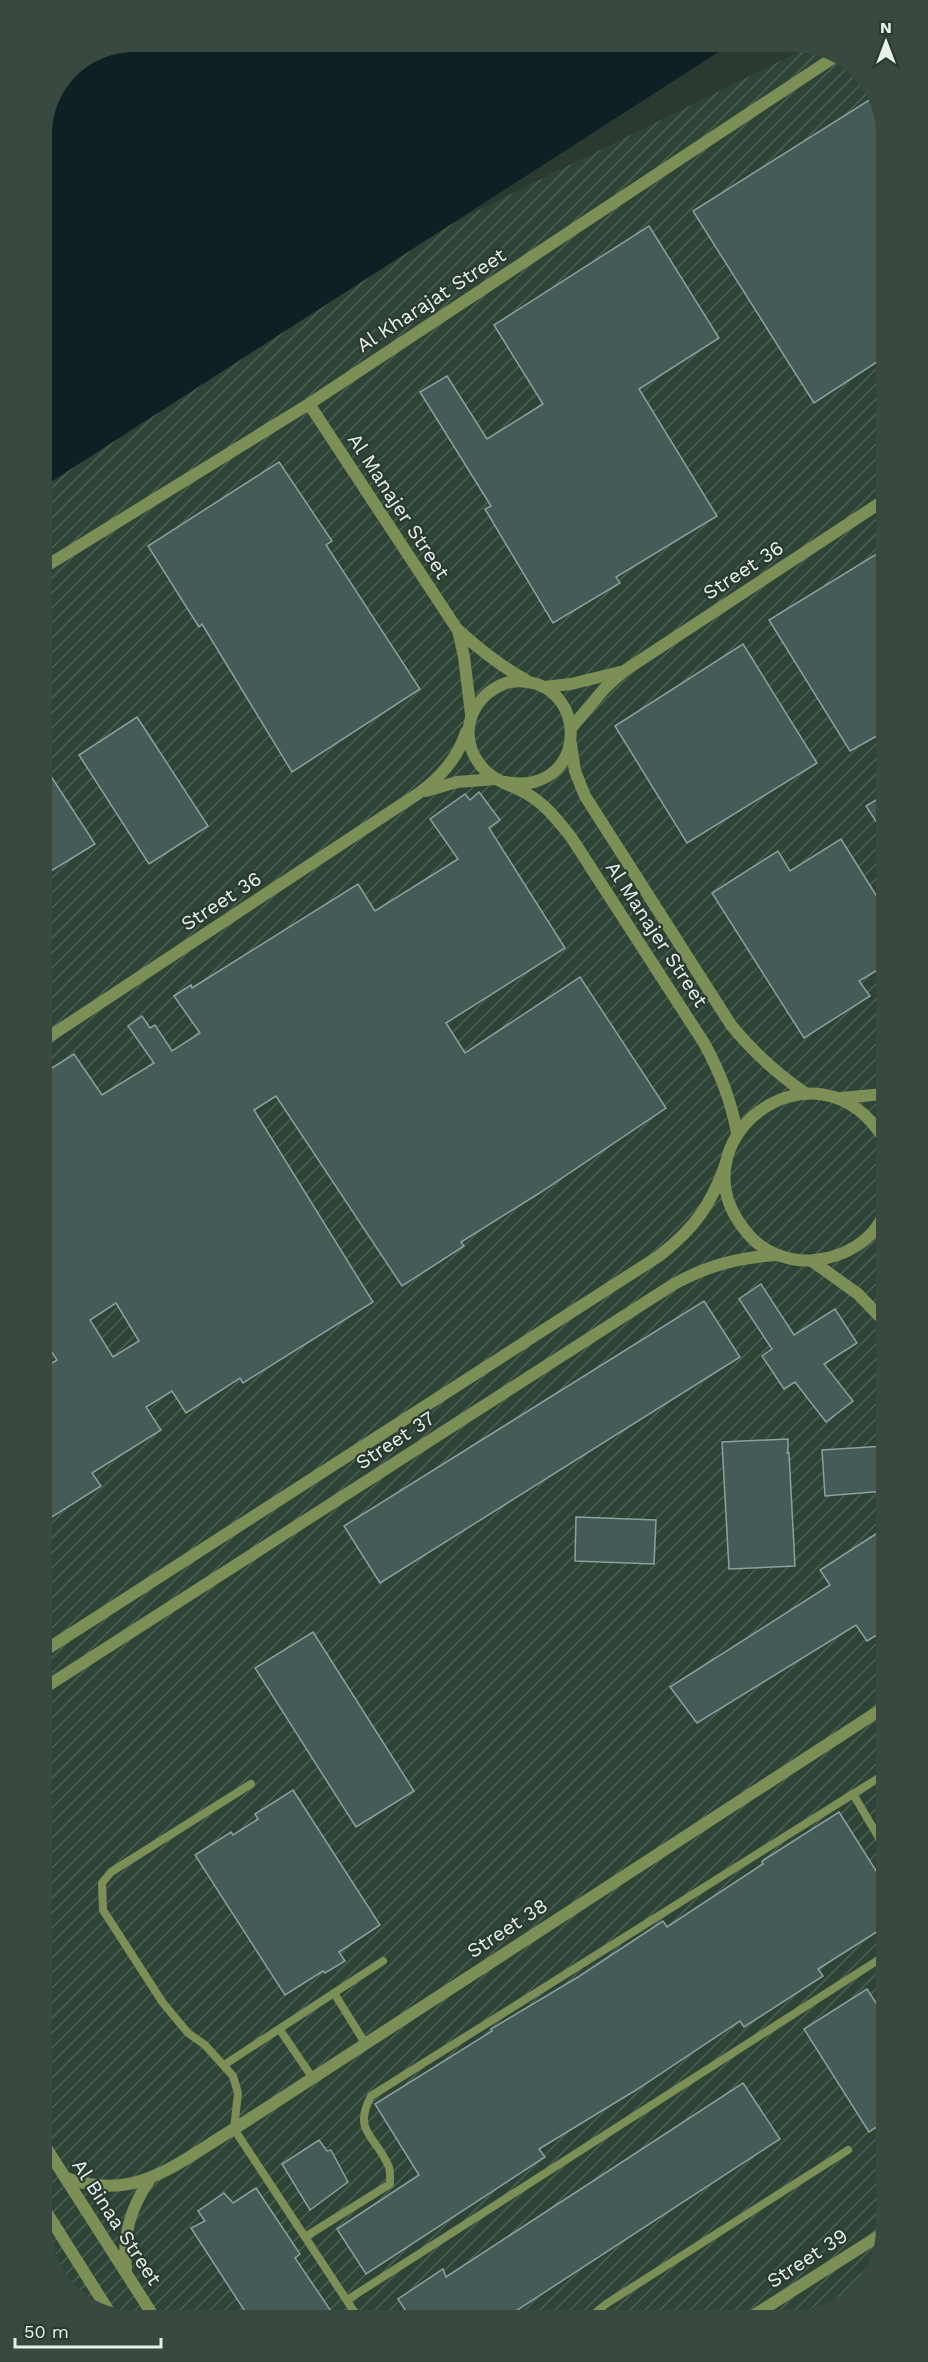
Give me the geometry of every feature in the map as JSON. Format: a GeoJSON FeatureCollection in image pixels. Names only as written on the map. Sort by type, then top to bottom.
{"type":"FeatureCollection","features":[{"type":"Feature","properties":{"kind":"street","name":"Al Kharajat Street"},"geometry":{"type":"LineString","coordinates":[[53,562],[309,404],[828,61]]}},
{"type":"Feature","properties":{"kind":"street","name":"Al Manajer Street"},"geometry":{"type":"LineString","coordinates":[[309,404],[457,629],[487,655],[528,681]]}},
{"type":"Feature","properties":{"kind":"street","name":"Street 36"},"geometry":{"type":"LineString","coordinates":[[572,727],[605,688],[624,671],[876,506]]}},
{"type":"Feature","properties":{"kind":"street","name":"Al Manajer Street"},"geometry":{"type":"LineString","coordinates":[[457,629],[464,657],[470,720]]}},
{"type":"Feature","properties":{"kind":"street","name":"Street 36"},"geometry":{"type":"LineString","coordinates":[[544,687],[598,679],[624,671]]}},
{"type":"Feature","properties":{"kind":"street"},"geometry":{"type":"LineString","coordinates":[[510,681],[528,681],[544,687],[558,697],[563,704],[572,727],[571,744],[564,760],[553,772],[538,781],[522,784],[501,780],[483,769],[474,756],[468,741],[470,720],[480,699],[494,688],[510,681]]}},
{"type":"Feature","properties":{"kind":"street","name":"Street 36"},"geometry":{"type":"LineString","coordinates":[[53,1034],[419,793],[445,770],[455,756],[470,720]]}},
{"type":"Feature","properties":{"kind":"street","name":"Al Manajer Street"},"geometry":{"type":"LineString","coordinates":[[571,744],[575,771],[585,796],[731,1025],[752,1051],[777,1074],[805,1093]]}},
{"type":"Feature","properties":{"kind":"street","name":"Al Manajer Street"},"geometry":{"type":"LineString","coordinates":[[501,780],[531,796],[553,814],[571,837],[720,1071],[731,1102],[737,1133]]}},
{"type":"Feature","properties":{"kind":"street","name":"Street 36"},"geometry":{"type":"LineString","coordinates":[[419,793],[457,782],[501,780]]}},
{"type":"Feature","properties":{"kind":"street"},"geometry":{"type":"LineString","coordinates":[[737,1133],[759,1109],[774,1101],[805,1093],[837,1098],[876,1095]]}},
{"type":"Feature","properties":{"kind":"street"},"geometry":{"type":"LineString","coordinates":[[837,1098],[865,1114],[876,1128]]}},
{"type":"Feature","properties":{"kind":"street","name":"Street 37"},"geometry":{"type":"LineString","coordinates":[[53,1645],[659,1256],[682,1238],[702,1216],[716,1191],[737,1133]]}},
{"type":"Feature","properties":{"kind":"street"},"geometry":{"type":"LineString","coordinates":[[726,1163],[727,1196],[736,1218],[751,1238],[779,1255],[795,1260],[812,1261],[829,1258],[845,1253],[860,1244],[876,1228]]}},
{"type":"Feature","properties":{"kind":"street","name":"Street 37"},"geometry":{"type":"LineString","coordinates":[[53,1682],[674,1284],[724,1261],[752,1256],[779,1255]]}},
{"type":"Feature","properties":{"kind":"street"},"geometry":{"type":"LineString","coordinates":[[812,1261],[858,1294],[876,1313]]}},
{"type":"Feature","properties":{"kind":"street","name":"Street 38"},"geometry":{"type":"LineString","coordinates":[[66,2178],[79,2183],[108,2187],[150,2179],[234,2129],[876,1713]]}},
{"type":"Feature","properties":{"kind":"street","name":"Al Binaa Street"},"geometry":{"type":"LineString","coordinates":[[53,2158],[149,2309]]}},
{"type":"Feature","properties":{"kind":"street","name":"Street 38"},"geometry":{"type":"LineString","coordinates":[[126,2273],[124,2257],[128,2224],[140,2193],[150,2179]]}},
{"type":"Feature","properties":{"kind":"street"},"geometry":{"type":"LineString","coordinates":[[53,2223],[104,2303]]}},
{"type":"Feature","properties":{"kind":"street","name":"Street 39"},"geometry":{"type":"LineString","coordinates":[[763,2310],[875,2239]]}},
{"type":"Feature","properties":{"kind":"lane"},"geometry":{"type":"LineString","coordinates":[[305,2237],[390,2184],[389,2166],[363,2124],[364,2108],[371,2096],[876,1780]]}},
{"type":"Feature","properties":{"kind":"lane"},"geometry":{"type":"LineString","coordinates":[[251,1784],[111,1872],[102,1883],[103,1910],[163,2003],[188,2033],[205,2045],[233,2076],[238,2093],[234,2129],[352,2309]]}},
{"type":"Feature","properties":{"kind":"lane"},"geometry":{"type":"LineString","coordinates":[[853,1794],[876,1833]]}},
{"type":"Feature","properties":{"kind":"lane"},"geometry":{"type":"LineString","coordinates":[[224,2065],[383,1961]]}},
{"type":"Feature","properties":{"kind":"lane"},"geometry":{"type":"LineString","coordinates":[[346,2300],[876,1961]]}},
{"type":"Feature","properties":{"kind":"lane"},"geometry":{"type":"LineString","coordinates":[[334,1993],[365,2043]]}},
{"type":"Feature","properties":{"kind":"lane"},"geometry":{"type":"LineString","coordinates":[[280,2030],[312,2078]]}},
{"type":"Feature","properties":{"kind":"lane"},"geometry":{"type":"LineString","coordinates":[[599,2310],[848,2150]]}},
{"type":"Feature","properties":{"kind":"shaded area"},"geometry":{"type":"Polygon","coordinates":[[[124,53],[717,53],[53,481],[53,129],[55,113],[61,98],[81,73],[94,64],[124,53]]]}},
{"type":"Feature","properties":{"kind":"shaded area"},"geometry":{"type":"Polygon","coordinates":[[[796,53],[820,57],[843,70],[862,89],[873,113],[876,135],[876,2227],[871,2254],[858,2277],[839,2296],[815,2307],[793,2310],[129,2309],[103,2303],[73,2281],[66,2273],[55,2249],[53,2227],[53,421],[796,53]]]}},
{"type":"Feature","properties":{"kind":"building"},"geometry":{"type":"Polygon","coordinates":[[[868,101],[873,113],[876,135],[876,363],[814,403],[693,211],[868,101]]]}},
{"type":"Feature","properties":{"kind":"building"},"geometry":{"type":"Polygon","coordinates":[[[649,226],[719,338],[639,389],[717,516],[616,577],[620,583],[553,623],[485,509],[491,506],[420,392],[447,376],[487,439],[543,404],[494,325],[649,226]]]}},
{"type":"Feature","properties":{"kind":"building"},"geometry":{"type":"Polygon","coordinates":[[[279,462],[332,541],[326,545],[420,689],[292,772],[202,624],[199,627],[148,546],[279,462]]]}},
{"type":"Feature","properties":{"kind":"building"},"geometry":{"type":"Polygon","coordinates":[[[876,554],[876,736],[850,751],[769,620],[876,554]]]}},
{"type":"Feature","properties":{"kind":"building"},"geometry":{"type":"Polygon","coordinates":[[[743,644],[817,763],[687,843],[615,726],[743,644]]]}},
{"type":"Feature","properties":{"kind":"building"},"geometry":{"type":"Polygon","coordinates":[[[137,717],[208,826],[149,864],[79,755],[137,717]]]}},
{"type":"Feature","properties":{"kind":"building"},"geometry":{"type":"Polygon","coordinates":[[[53,779],[95,844],[53,870],[53,779]]]}},
{"type":"Feature","properties":{"kind":"building"},"geometry":{"type":"Polygon","coordinates":[[[479,792],[500,820],[489,828],[565,948],[446,1023],[465,1053],[580,977],[666,1108],[538,1194],[461,1242],[464,1246],[402,1286],[276,1096],[254,1110],[373,1302],[243,1383],[240,1378],[186,1413],[172,1391],[146,1407],[161,1430],[92,1473],[101,1486],[53,1516],[53,1362],[57,1360],[53,1354],[53,1067],[74,1054],[102,1095],[154,1063],[128,1026],[142,1016],[150,1028],[155,1025],[172,1051],[200,1033],[174,996],[191,985],[192,988],[358,884],[375,911],[458,859],[430,819],[465,794],[470,800],[479,792]],[[116,1303],[90,1320],[113,1357],[139,1341],[116,1303]]]}},
{"type":"Feature","properties":{"kind":"building"},"geometry":{"type":"Polygon","coordinates":[[[876,800],[876,822],[866,806],[876,800]]]}},
{"type":"Feature","properties":{"kind":"building"},"geometry":{"type":"Polygon","coordinates":[[[841,839],[876,895],[876,971],[859,981],[870,996],[804,1038],[712,893],[778,851],[790,871],[841,839]]]}},
{"type":"Feature","properties":{"kind":"building"},"geometry":{"type":"Polygon","coordinates":[[[761,1284],[794,1335],[835,1309],[857,1343],[824,1364],[853,1401],[826,1422],[795,1382],[784,1389],[762,1356],[772,1349],[739,1299],[761,1284]]]}},
{"type":"Feature","properties":{"kind":"building"},"geometry":{"type":"Polygon","coordinates":[[[704,1301],[740,1357],[380,1583],[344,1526],[704,1301]]]}},
{"type":"Feature","properties":{"kind":"building"},"geometry":{"type":"Polygon","coordinates":[[[788,1439],[795,1566],[729,1569],[722,1442],[788,1439]]]}},
{"type":"Feature","properties":{"kind":"building"},"geometry":{"type":"Polygon","coordinates":[[[876,1447],[876,1492],[825,1496],[822,1450],[876,1447]]]}},
{"type":"Feature","properties":{"kind":"building"},"geometry":{"type":"Polygon","coordinates":[[[576,1517],[656,1520],[654,1564],[575,1561],[576,1517]]]}},
{"type":"Feature","properties":{"kind":"building"},"geometry":{"type":"Polygon","coordinates":[[[876,1534],[876,1636],[867,1641],[856,1625],[697,1723],[670,1687],[830,1585],[820,1570],[876,1534]]]}},
{"type":"Feature","properties":{"kind":"building"},"geometry":{"type":"Polygon","coordinates":[[[313,1632],[414,1791],[356,1827],[255,1668],[313,1632]]]}},
{"type":"Feature","properties":{"kind":"building"},"geometry":{"type":"Polygon","coordinates":[[[293,1790],[380,1925],[339,1952],[345,1961],[325,1973],[323,1971],[285,1995],[195,1855],[231,1832],[233,1835],[258,1819],[255,1814],[293,1790]]]}},
{"type":"Feature","properties":{"kind":"building"},"geometry":{"type":"Polygon","coordinates":[[[839,1812],[876,1871],[876,1932],[818,1969],[823,1976],[744,2027],[740,2021],[636,2090],[539,2149],[545,2157],[366,2274],[337,2229],[419,2175],[375,2104],[663,1921],[667,1927],[763,1864],[762,1861],[839,1812]]]}},
{"type":"Feature","properties":{"kind":"building"},"geometry":{"type":"Polygon","coordinates":[[[867,1989],[876,2003],[876,2127],[869,2132],[804,2029],[867,1989]]]}},
{"type":"Feature","properties":{"kind":"building"},"geometry":{"type":"Polygon","coordinates":[[[743,2083],[780,2139],[518,2310],[405,2309],[398,2299],[443,2269],[446,2277],[743,2083]]]}},
{"type":"Feature","properties":{"kind":"building"},"geometry":{"type":"Polygon","coordinates":[[[319,2140],[327,2151],[331,2150],[348,2182],[310,2210],[282,2164],[319,2140]]]}},
{"type":"Feature","properties":{"kind":"building"},"geometry":{"type":"Polygon","coordinates":[[[256,2188],[300,2254],[295,2258],[330,2309],[244,2309],[191,2228],[205,2221],[198,2211],[224,2193],[233,2203],[256,2188]]]}}]}
